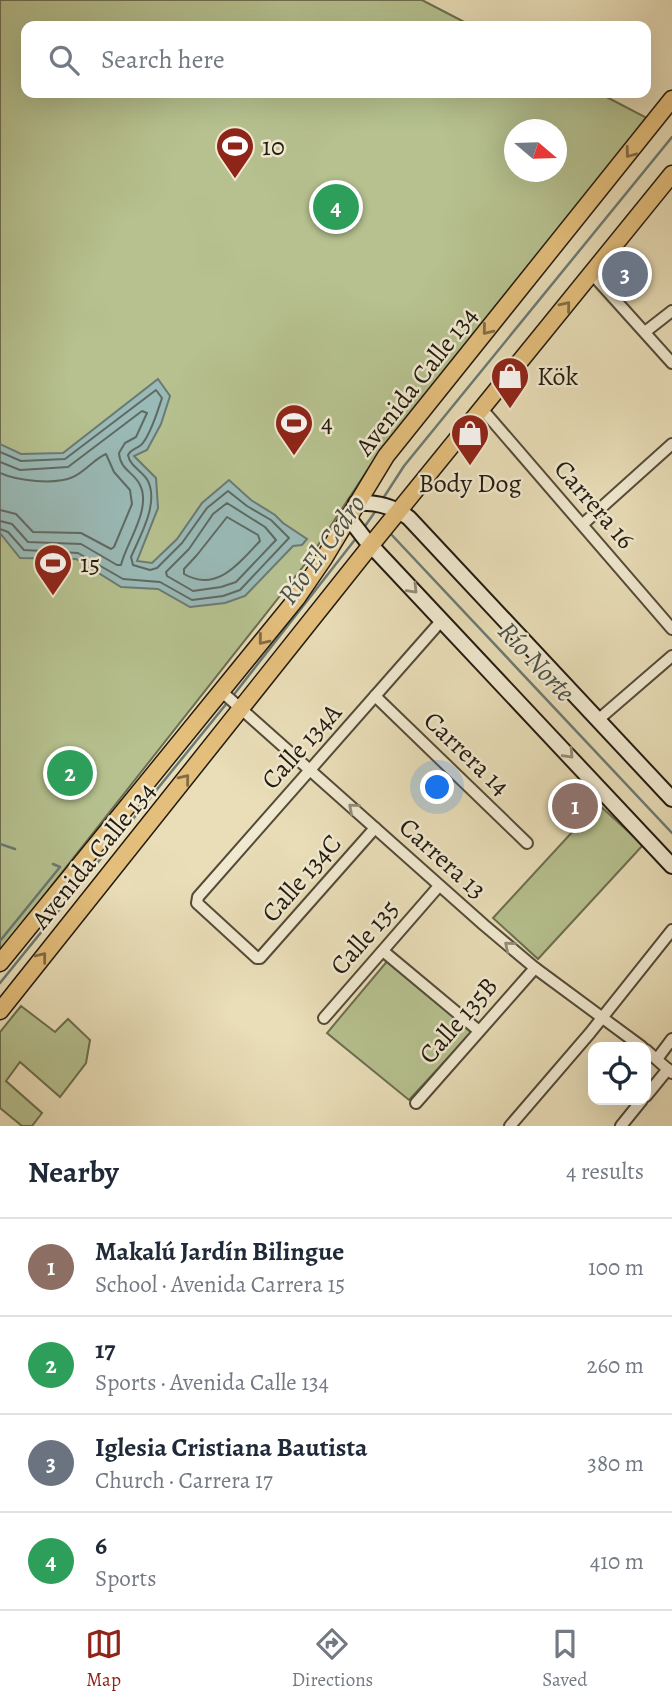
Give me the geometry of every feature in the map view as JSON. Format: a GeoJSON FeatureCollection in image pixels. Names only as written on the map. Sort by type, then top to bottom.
{"type":"FeatureCollection","features":[{"type":"Feature","properties":{"kind":"main road","name":"Avenida Calle 134"},"geometry":{"type":"LineString","coordinates":[[0,1010],[231,700],[352,515],[386,456],[672,100]]}},
{"type":"Feature","properties":{"kind":"main road","name":"Avenida Calle 134"},"geometry":{"type":"LineString","coordinates":[[0,963],[483,410],[672,174]]}},
{"type":"Feature","properties":{"kind":"main road"},"geometry":{"type":"LineString","coordinates":[[672,799],[409,518],[373,503],[352,515],[442,620],[672,866]]}},
{"type":"Feature","properties":{"kind":"street"},"geometry":{"type":"LineString","coordinates":[[592,274],[672,363]]}},
{"type":"Feature","properties":{"kind":"street"},"geometry":{"type":"LineString","coordinates":[[645,332],[672,311]]}},
{"type":"Feature","properties":{"kind":"street","name":"Carrera 16"},"geometry":{"type":"LineString","coordinates":[[483,410],[672,629]]}},
{"type":"Feature","properties":{"kind":"street"},"geometry":{"type":"LineString","coordinates":[[583,524],[672,444]]}},
{"type":"Feature","properties":{"kind":"street","name":"Calle 134A"},"geometry":{"type":"LineString","coordinates":[[260,958],[197,903],[198,897],[442,620]]}},
{"type":"Feature","properties":{"kind":"street"},"geometry":{"type":"LineString","coordinates":[[599,719],[672,656]]}},
{"type":"Feature","properties":{"kind":"street","name":"Carrera 14"},"geometry":{"type":"LineString","coordinates":[[375,696],[527,843]]}},
{"type":"Feature","properties":{"kind":"street","name":"Carrera 13"},"geometry":{"type":"LineString","coordinates":[[231,700],[535,968],[635,1042]]}},
{"type":"Feature","properties":{"kind":"street","name":"Calle 134C"},"geometry":{"type":"LineString","coordinates":[[260,958],[375,828]]}},
{"type":"Feature","properties":{"kind":"street","name":"Calle 135"},"geometry":{"type":"LineString","coordinates":[[324,1018],[439,886]]}},
{"type":"Feature","properties":{"kind":"street"},"geometry":{"type":"LineString","coordinates":[[510,1126],[672,930]]}},
{"type":"Feature","properties":{"kind":"street"},"geometry":{"type":"LineString","coordinates":[[383,951],[479,1031]]}},
{"type":"Feature","properties":{"kind":"street","name":"Calle 135B"},"geometry":{"type":"LineString","coordinates":[[415,1103],[535,968]]}},
{"type":"Feature","properties":{"kind":"street"},"geometry":{"type":"LineString","coordinates":[[657,1059],[672,1039]]}},
{"type":"Feature","properties":{"kind":"street","name":"Carrera 13"},"geometry":{"type":"LineString","coordinates":[[651,1054],[670,1071]]}},
{"type":"Feature","properties":{"kind":"street"},"geometry":{"type":"LineString","coordinates":[[651,1091],[670,1071]]}},
{"type":"Feature","properties":{"kind":"street"},"geometry":{"type":"LineString","coordinates":[[621,1126],[638,1105]]}},
{"type":"Feature","properties":{"kind":"green space"},"geometry":{"type":"Polygon","coordinates":[[[0,0],[422,0],[462,21],[21,21],[21,98],[609,98],[647,118],[374,460],[309,559],[0,951],[0,0]]]}},
{"type":"Feature","properties":{"kind":"green space"},"geometry":{"type":"Polygon","coordinates":[[[598,804],[643,845],[538,959],[493,918],[598,804]]]}},
{"type":"Feature","properties":{"kind":"green space"},"geometry":{"type":"Polygon","coordinates":[[[389,959],[473,1031],[409,1100],[327,1033],[389,959]]]}},
{"type":"Feature","properties":{"kind":"green space"},"geometry":{"type":"Polygon","coordinates":[[[21,1006],[55,1032],[68,1019],[90,1040],[86,1063],[60,1097],[20,1062],[6,1081],[42,1113],[32,1126],[22,1126],[0,1108],[0,1032],[21,1006]]]}},
{"type":"Feature","properties":{"kind":"water"},"geometry":{"type":"Polygon","coordinates":[[[158,379],[170,396],[161,424],[147,450],[134,456],[156,478],[158,508],[137,561],[152,563],[177,539],[202,503],[229,480],[251,500],[307,539],[302,545],[293,546],[245,596],[225,603],[190,607],[158,589],[121,587],[76,559],[20,558],[0,533],[0,444],[21,454],[63,453],[158,379]]]}},
{"type":"Feature","properties":{"kind":"waterway","name":"Río El Cedro"},"geometry":{"type":"LineString","coordinates":[[382,500],[404,466],[672,137]]}},
{"type":"Feature","properties":{"kind":"waterway","name":"Río El Cedro"},"geometry":{"type":"LineString","coordinates":[[363,529],[377,509]]}},
{"type":"Feature","properties":{"kind":"waterway","name":"Río Norte"},"geometry":{"type":"LineString","coordinates":[[389,532],[672,833]]}},
{"type":"Feature","properties":{"kind":"waterway","name":"Río El Cedro"},"geometry":{"type":"LineString","coordinates":[[232,697],[357,537]]}},
{"type":"Feature","properties":{"kind":"waterway","name":"Río El Cedro"},"geometry":{"type":"LineString","coordinates":[[0,983],[227,703]]}},
{"type":"Feature","properties":{"kind":"waterway"},"geometry":{"type":"LineString","coordinates":[[0,844],[15,849]]}},
{"type":"Feature","properties":{"kind":"waterway"},"geometry":{"type":"LineString","coordinates":[[0,941],[60,867],[53,864]]}},
{"type":"Feature","properties":{"kind":"place","name":"10"},"geometry":{"type":"Point","coordinates":[235,180]}},
{"type":"Feature","properties":{"kind":"place","name":"6"},"geometry":{"type":"Point","coordinates":[336,207]}},
{"type":"Feature","properties":{"kind":"place","name":"Iglesia Cristiana Bautista"},"geometry":{"type":"Point","coordinates":[625,274]}},
{"type":"Feature","properties":{"kind":"place","name":"Kök"},"geometry":{"type":"Point","coordinates":[510,410]}},
{"type":"Feature","properties":{"kind":"place","name":"4"},"geometry":{"type":"Point","coordinates":[294,457]}},
{"type":"Feature","properties":{"kind":"place","name":"Body Dog"},"geometry":{"type":"Point","coordinates":[470,467]}},
{"type":"Feature","properties":{"kind":"place","name":"15"},"geometry":{"type":"Point","coordinates":[53,597]}},
{"type":"Feature","properties":{"kind":"place","name":"17"},"geometry":{"type":"Point","coordinates":[70,773]}},
{"type":"Feature","properties":{"kind":"place","name":"Makalú Jardín Bilingue"},"geometry":{"type":"Point","coordinates":[575,806]}}]}
